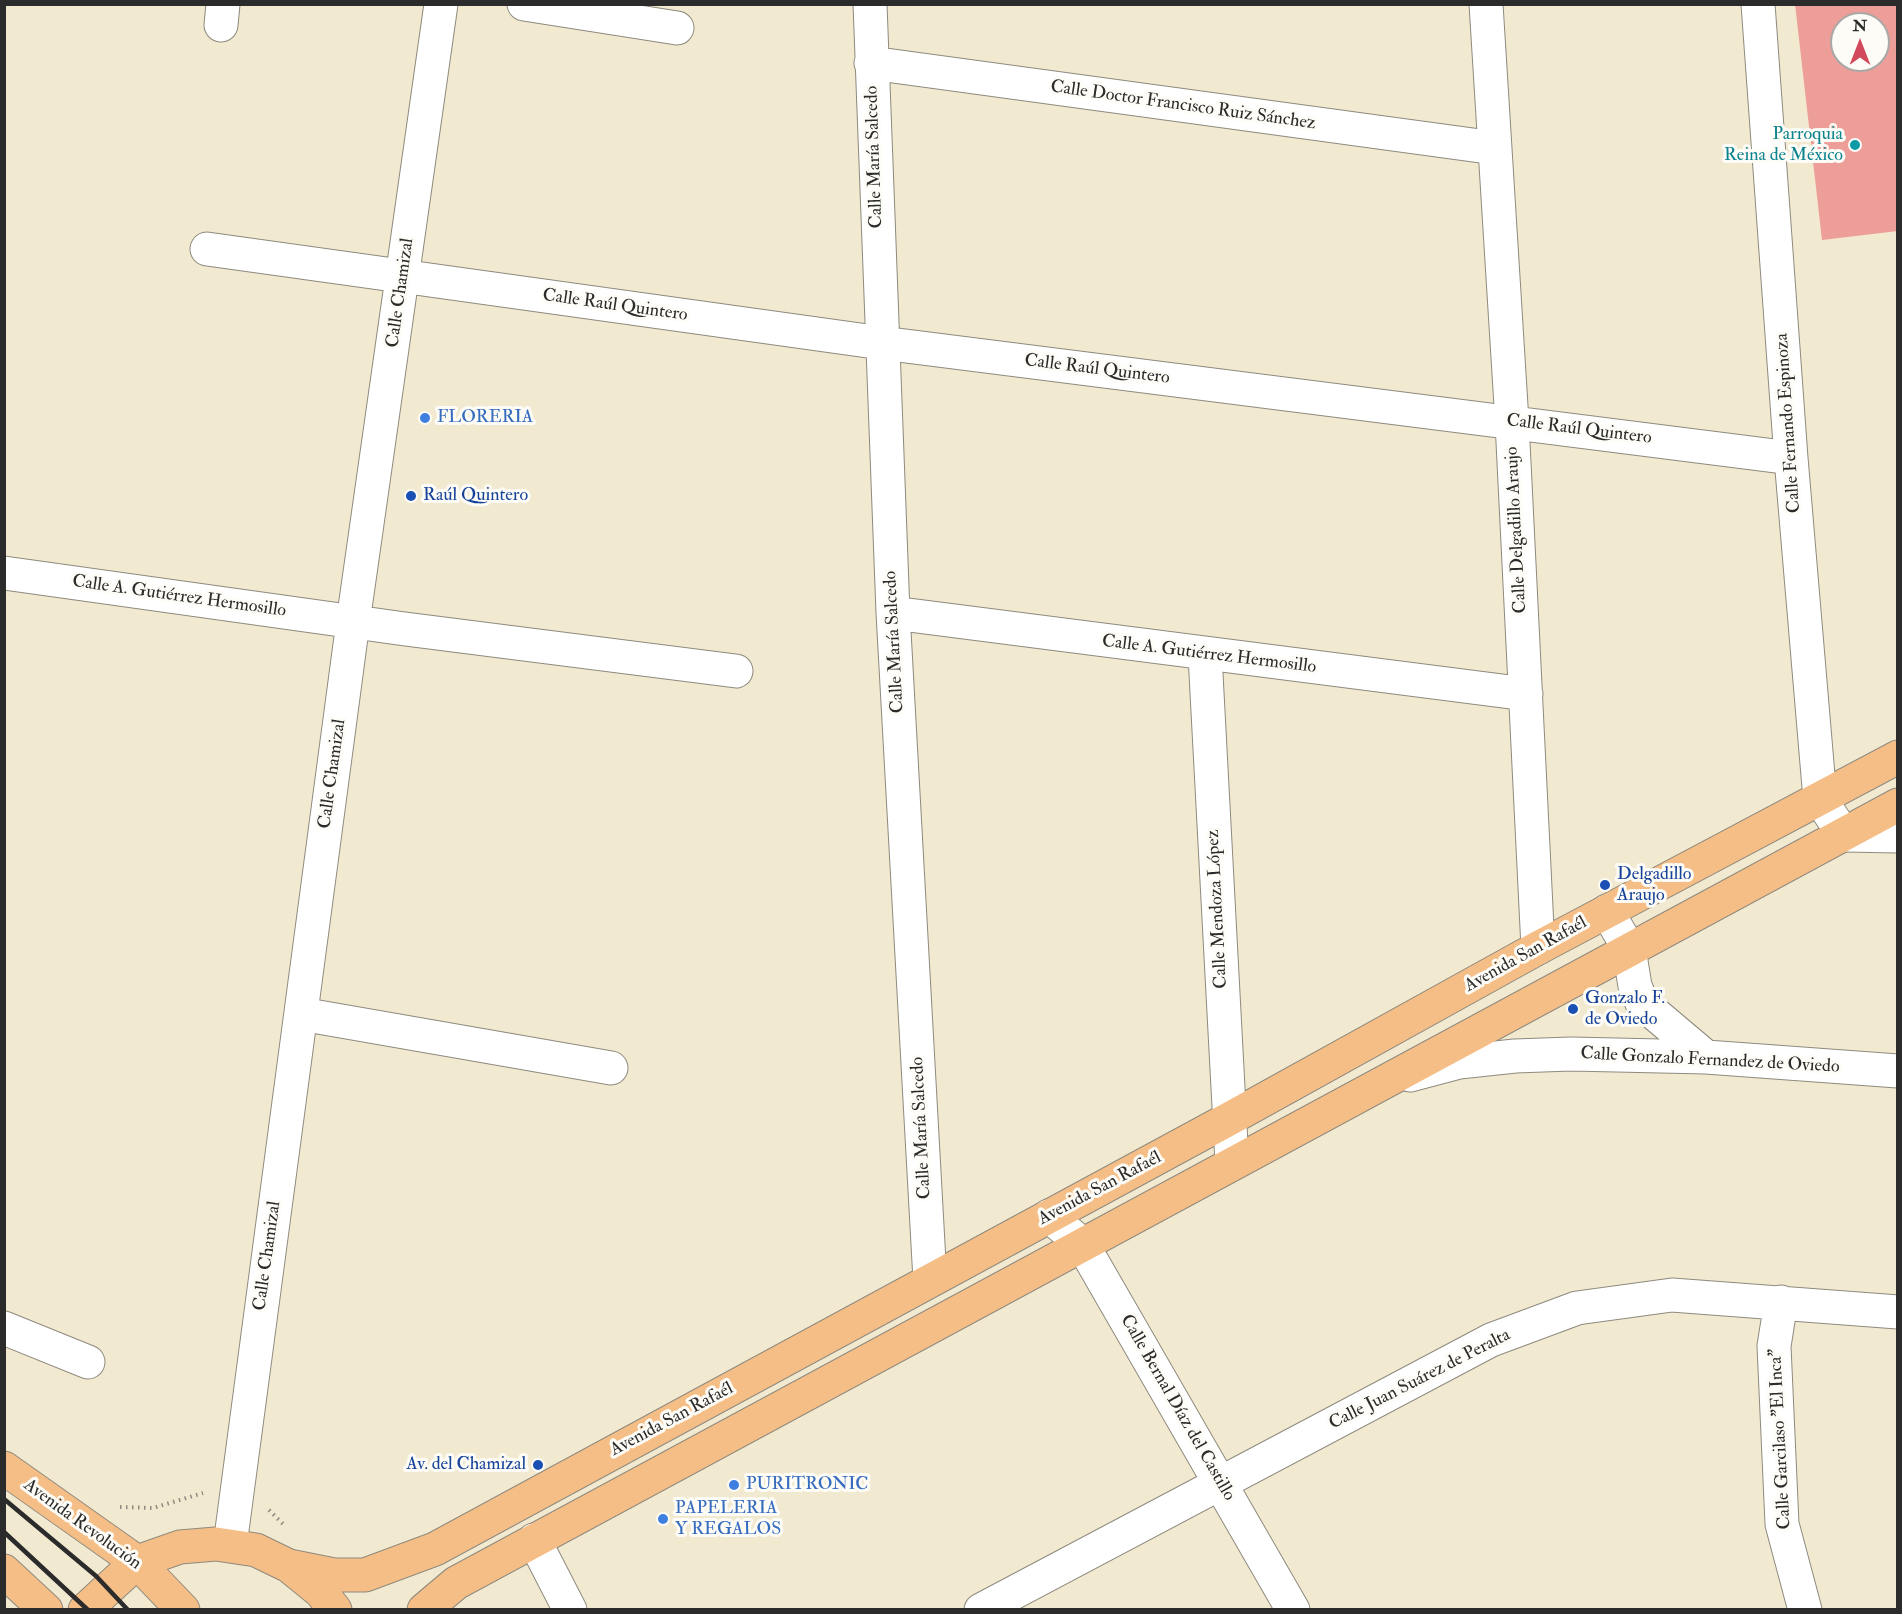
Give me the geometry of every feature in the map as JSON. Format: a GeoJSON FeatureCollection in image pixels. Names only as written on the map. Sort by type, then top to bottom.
{"type":"FeatureCollection","features":[{"type":"Feature","properties":{"kind":"main road","name":"Avenida San Rafaél"},"geometry":{"type":"LineString","coordinates":[[289,1566],[334,1575],[365,1575],[435,1549],[1229,1119],[1538,948],[1898,757]]}},
{"type":"Feature","properties":{"kind":"main road"},"geometry":{"type":"LineString","coordinates":[[424,1610],[456,1583],[534,1540],[1898,805]]}},
{"type":"Feature","properties":{"kind":"main road","name":"Avenida Revolución"},"geometry":{"type":"LineString","coordinates":[[4,1468],[137,1562],[183,1610]]}},
{"type":"Feature","properties":{"kind":"main road"},"geometry":{"type":"LineString","coordinates":[[85,1610],[137,1562],[180,1546],[230,1545],[256,1551],[289,1566],[321,1592],[335,1610]]}},
{"type":"Feature","properties":{"kind":"main road"},"geometry":{"type":"LineString","coordinates":[[4,1571],[46,1610]]}},
{"type":"Feature","properties":{"kind":"street","name":"Calle Chamizal"},"geometry":{"type":"LineString","coordinates":[[230,1545],[353,622],[404,277],[441,4]]}},
{"type":"Feature","properties":{"kind":"street"},"geometry":{"type":"LineString","coordinates":[[524,4],[677,28]]}},
{"type":"Feature","properties":{"kind":"street","name":"Calle María Salcedo"},"geometry":{"type":"LineString","coordinates":[[870,4],[893,613],[930,1280]]}},
{"type":"Feature","properties":{"kind":"street","name":"Calle Delgadillo Araujo"},"geometry":{"type":"LineString","coordinates":[[1486,4],[1512,422],[1538,948]]}},
{"type":"Feature","properties":{"kind":"street","name":"Calle Fernando Espinoza"},"geometry":{"type":"LineString","coordinates":[[1758,4],[1791,458],[1820,799],[1844,835]]}},
{"type":"Feature","properties":{"kind":"street","name":"Calle Doctor Francisco Ruiz Sánchez"},"geometry":{"type":"LineString","coordinates":[[871,63],[1495,148]]}},
{"type":"Feature","properties":{"kind":"street","name":"Calle Raúl Quintero"},"geometry":{"type":"LineString","coordinates":[[207,249],[882,343],[1791,458]]}},
{"type":"Feature","properties":{"kind":"street","name":"Calle A. Gutiérrez Hermosillo"},"geometry":{"type":"LineString","coordinates":[[4,573],[353,622],[736,671]]}},
{"type":"Feature","properties":{"kind":"street","name":"Calle A. Gutiérrez Hermosillo"},"geometry":{"type":"LineString","coordinates":[[893,613],[1205,655],[1526,694]]}},
{"type":"Feature","properties":{"kind":"street","name":"Calle Mendoza López"},"geometry":{"type":"LineString","coordinates":[[1205,655],[1232,1163]]}},
{"type":"Feature","properties":{"kind":"street"},"geometry":{"type":"LineString","coordinates":[[1844,835],[1898,836]]}},
{"type":"Feature","properties":{"kind":"street"},"geometry":{"type":"LineString","coordinates":[[1607,911],[1629,949],[1635,986],[1642,1003],[1706,1057]]}},
{"type":"Feature","properties":{"kind":"street"},"geometry":{"type":"LineString","coordinates":[[301,1014],[611,1068]]}},
{"type":"Feature","properties":{"kind":"street","name":"Calle Gonzalo Fernandez de Oviedo"},"geometry":{"type":"LineString","coordinates":[[1381,1082],[1459,1062],[1515,1056],[1571,1054],[1706,1057],[1898,1071]]}},
{"type":"Feature","properties":{"kind":"street","name":"Calle Bernal Díaz del Castillo"},"geometry":{"type":"LineString","coordinates":[[1049,1216],[1082,1244],[1293,1610]]}},
{"type":"Feature","properties":{"kind":"street","name":"Calle Juan Suárez de Peralta"},"geometry":{"type":"LineString","coordinates":[[981,1610],[1491,1340],[1577,1308],[1672,1295],[1898,1312]]}},
{"type":"Feature","properties":{"kind":"street","name":"Calle Garcilaso \"El Inca\""},"geometry":{"type":"LineString","coordinates":[[1781,1302],[1774,1346],[1782,1524],[1805,1610]]}},
{"type":"Feature","properties":{"kind":"street"},"geometry":{"type":"LineString","coordinates":[[4,1328],[88,1362]]}},
{"type":"Feature","properties":{"kind":"street"},"geometry":{"type":"LineString","coordinates":[[534,1540],[570,1610]]}},
{"type":"Feature","properties":{"kind":"path"},"geometry":{"type":"LineString","coordinates":[[110,1507],[153,1508],[196,1496],[239,1478]]}},
{"type":"Feature","properties":{"kind":"building","name":"Parroquia Reina de México"},"geometry":{"type":"Polygon","coordinates":[[[1795,4],[1898,4],[1898,231],[1822,240],[1795,4]]]}},
{"type":"Feature","properties":{"kind":"railway"},"geometry":{"type":"LineString","coordinates":[[4,1499],[96,1576],[128,1610]]}},
{"type":"Feature","properties":{"kind":"railway"},"geometry":{"type":"LineString","coordinates":[[4,1532],[88,1610]]}},
{"type":"Feature","properties":{"kind":"place","name":"Parroquia Reina de México"},"geometry":{"type":"Point","coordinates":[1855,145]}},
{"type":"Feature","properties":{"kind":"place","name":"FLORERIA"},"geometry":{"type":"Point","coordinates":[425,418]}},
{"type":"Feature","properties":{"kind":"place","name":"Raúl Quintero"},"geometry":{"type":"Point","coordinates":[411,496]}},
{"type":"Feature","properties":{"kind":"place","name":"Delgadillo Araujo"},"geometry":{"type":"Point","coordinates":[1605,885]}},
{"type":"Feature","properties":{"kind":"place","name":"Gonzalo F. de Oviedo"},"geometry":{"type":"Point","coordinates":[1573,1009]}},
{"type":"Feature","properties":{"kind":"place","name":"Av. del Chamizal"},"geometry":{"type":"Point","coordinates":[538,1465]}},
{"type":"Feature","properties":{"kind":"place","name":"PURITRONIC"},"geometry":{"type":"Point","coordinates":[734,1485]}},
{"type":"Feature","properties":{"kind":"place","name":"PAPELERIA Y REGALOS"},"geometry":{"type":"Point","coordinates":[663,1519]}}]}
